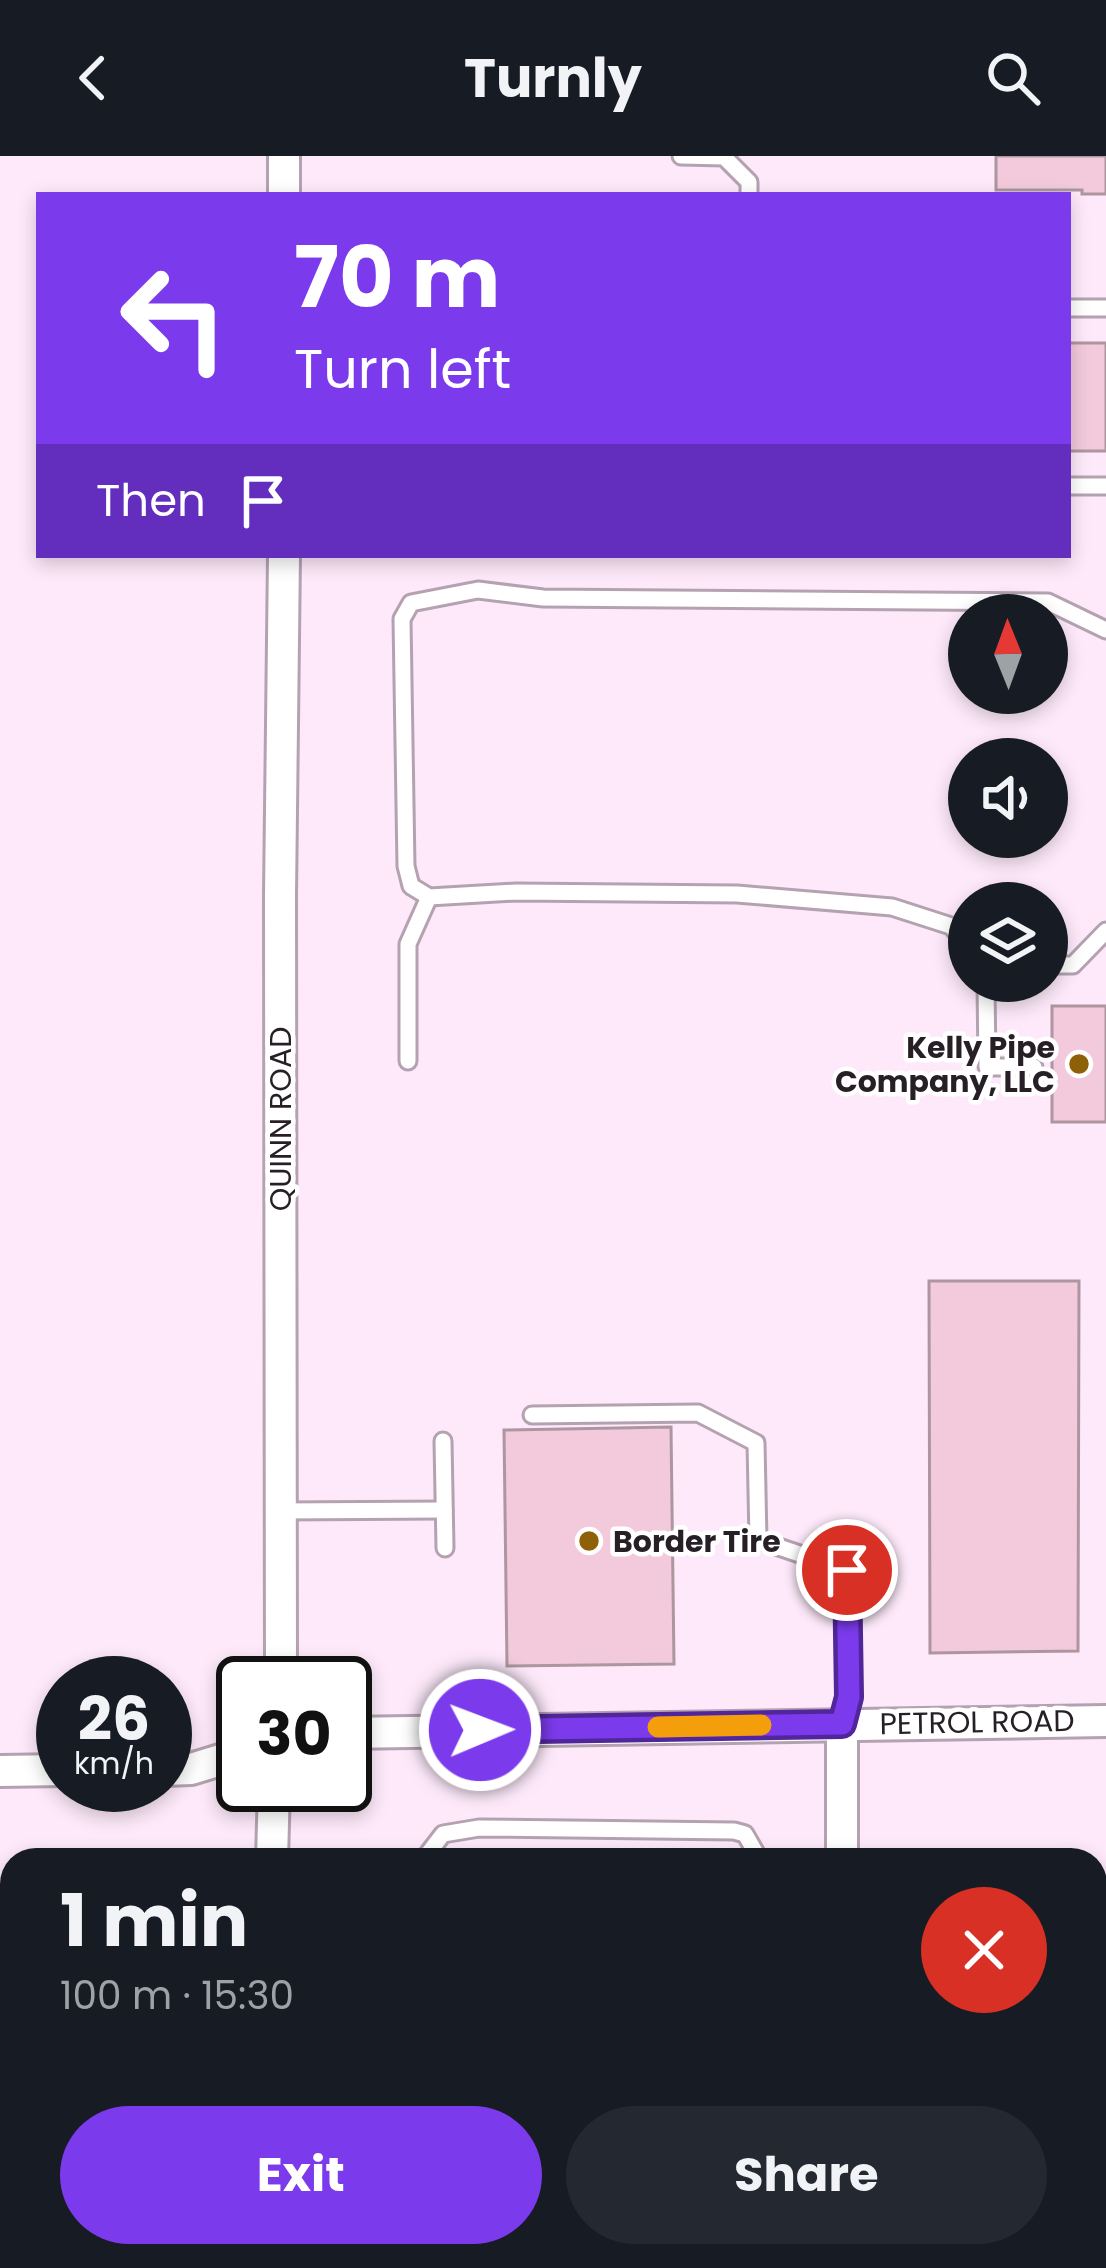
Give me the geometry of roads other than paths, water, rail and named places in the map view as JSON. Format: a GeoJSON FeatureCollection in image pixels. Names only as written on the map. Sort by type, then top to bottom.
{"type":"FeatureCollection","features":[{"type":"Feature","properties":{"kind":"street"},"geometry":{"type":"LineString","coordinates":[[284,156],[284,192]]}},
{"type":"Feature","properties":{"kind":"street","name":"QUINN ROAD"},"geometry":{"type":"LineString","coordinates":[[281,1656],[284,558]]}},
{"type":"Feature","properties":{"kind":"street","name":"PETROL ROAD"},"geometry":{"type":"LineString","coordinates":[[372,1733],[1106,1721]]}},
{"type":"Feature","properties":{"kind":"street"},"geometry":{"type":"LineString","coordinates":[[842,1724],[842,1848]]}},
{"type":"Feature","properties":{"kind":"street"},"geometry":{"type":"LineString","coordinates":[[0,1771],[36,1771]]}},
{"type":"Feature","properties":{"kind":"street"},"geometry":{"type":"LineString","coordinates":[[272,1848],[273,1812]]}},
{"type":"Feature","properties":{"kind":"lane"},"geometry":{"type":"LineString","coordinates":[[681,156],[724,157],[749,182],[749,192]]}},
{"type":"Feature","properties":{"kind":"lane"},"geometry":{"type":"LineString","coordinates":[[1071,308],[1106,308]]}},
{"type":"Feature","properties":{"kind":"lane"},"geometry":{"type":"LineString","coordinates":[[1071,486],[1106,486]]}},
{"type":"Feature","properties":{"kind":"lane"},"geometry":{"type":"LineString","coordinates":[[948,925],[892,908],[737,894],[516,892],[429,897],[411,886],[406,866],[402,619],[411,603],[478,590],[543,598],[1048,602],[1106,630]]}},
{"type":"Feature","properties":{"kind":"lane"},"geometry":{"type":"LineString","coordinates":[[408,1060],[408,944],[429,897]]}},
{"type":"Feature","properties":{"kind":"lane"},"geometry":{"type":"LineString","coordinates":[[1068,965],[1106,932]]}},
{"type":"Feature","properties":{"kind":"lane"},"geometry":{"type":"LineString","coordinates":[[986,1002],[986,1066],[1034,1067]]}},
{"type":"Feature","properties":{"kind":"lane"},"geometry":{"type":"LineString","coordinates":[[532,1415],[698,1413],[756,1443],[758,1540],[847,1570],[849,1697],[842,1724]]}},
{"type":"Feature","properties":{"kind":"lane"},"geometry":{"type":"LineString","coordinates":[[443,1441],[445,1549]]}},
{"type":"Feature","properties":{"kind":"lane"},"geometry":{"type":"LineString","coordinates":[[281,1511],[444,1510]]}},
{"type":"Feature","properties":{"kind":"lane"},"geometry":{"type":"LineString","coordinates":[[432,1848],[443,1834],[479,1828],[734,1831],[745,1834],[753,1848]]}},
{"type":"Feature","properties":{"kind":"place","name":"Kelly Pipe Company, LLC"},"geometry":{"type":"Point","coordinates":[1079,1064]}},
{"type":"Feature","properties":{"kind":"place","name":"Border Tire"},"geometry":{"type":"Point","coordinates":[589,1541]}}]}
